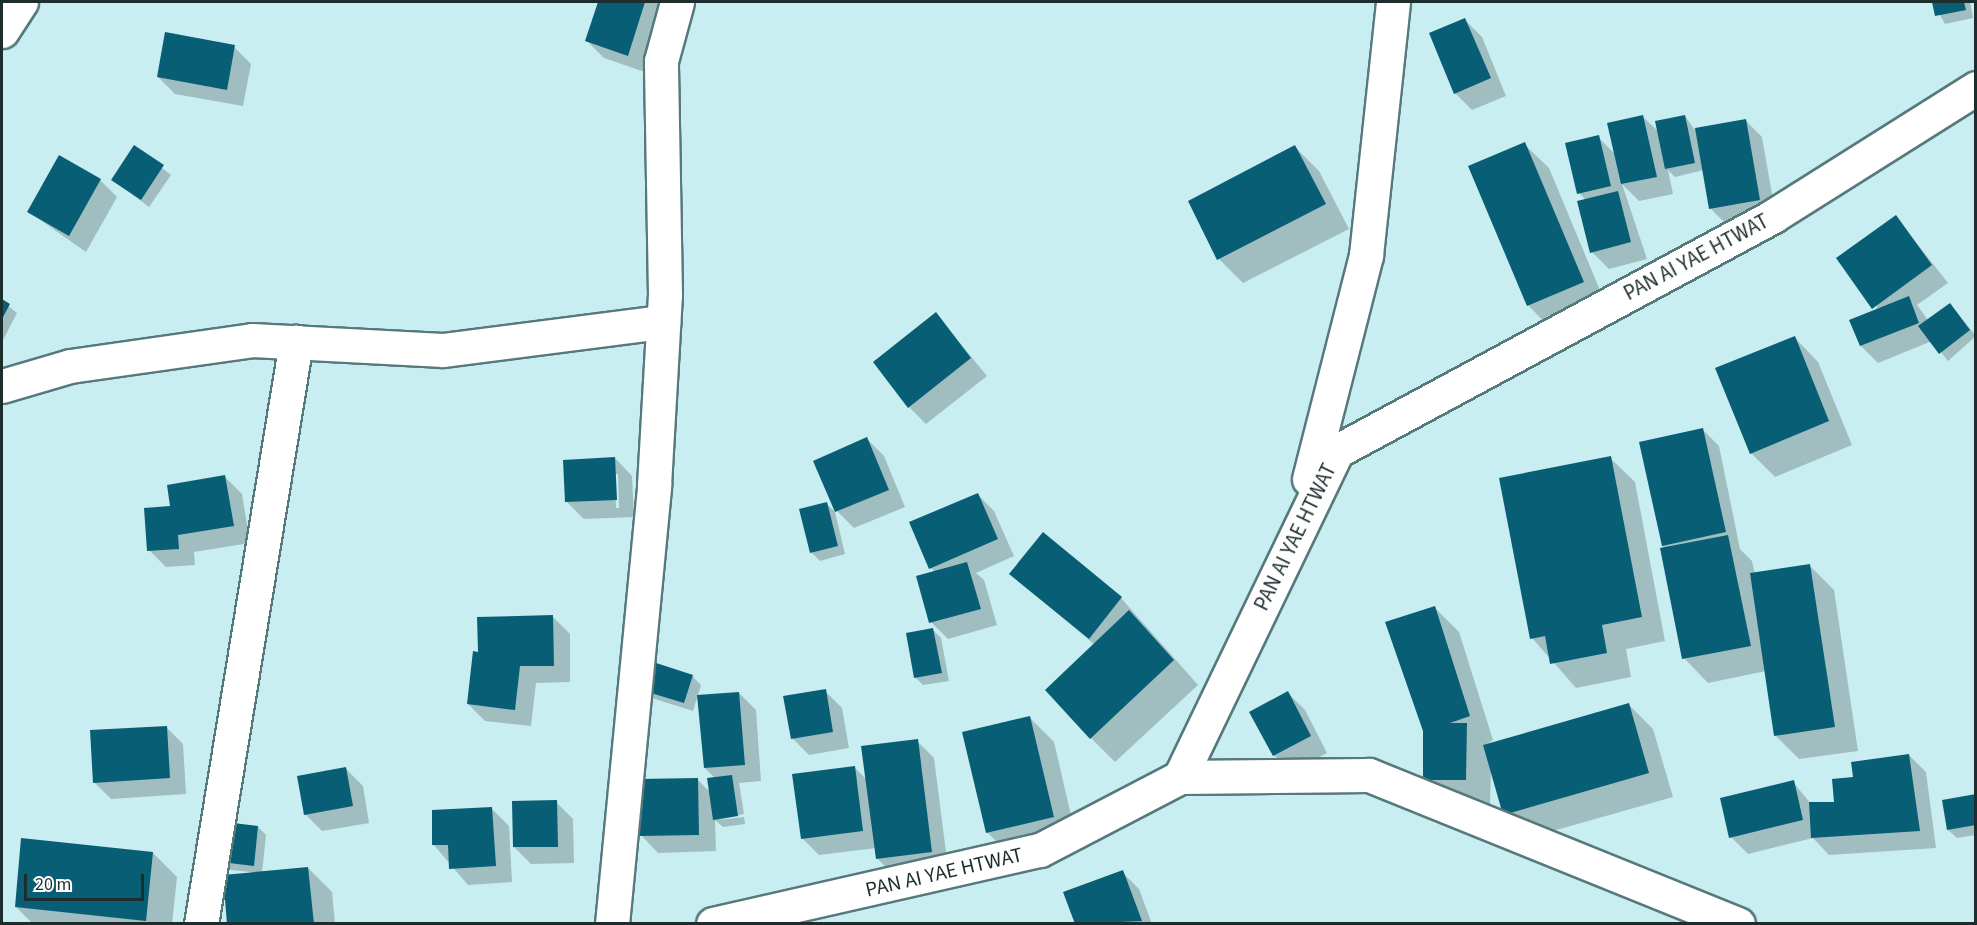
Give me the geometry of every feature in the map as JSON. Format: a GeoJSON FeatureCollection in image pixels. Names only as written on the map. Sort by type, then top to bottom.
{"type":"FeatureCollection","features":[{"type":"Feature","properties":{"kind":"street"},"geometry":{"type":"LineString","coordinates":[[2,31],[21,2]]}},
{"type":"Feature","properties":{"kind":"street"},"geometry":{"type":"LineString","coordinates":[[612,924],[654,485],[663,322],[661,61],[677,2]]}},
{"type":"Feature","properties":{"kind":"street"},"geometry":{"type":"LineString","coordinates":[[1293,538],[1366,255],[1393,2]]}},
{"type":"Feature","properties":{"kind":"street","name":"PAN AI YAE HTWAT"},"geometry":{"type":"LineString","coordinates":[[713,924],[1040,850],[1180,777],[1336,451],[1773,216],[1976,88]]}},
{"type":"Feature","properties":{"kind":"street"},"geometry":{"type":"LineString","coordinates":[[2,386],[70,366],[252,340],[443,350],[663,322]]}},
{"type":"Feature","properties":{"kind":"street"},"geometry":{"type":"LineString","coordinates":[[201,924],[296,342]]}},
{"type":"Feature","properties":{"kind":"street"},"geometry":{"type":"LineString","coordinates":[[1180,777],[1369,775],[1738,924]]}},
{"type":"Feature","properties":{"kind":"building"},"geometry":{"type":"Polygon","coordinates":[[[598,2],[645,2],[628,56],[585,41],[598,2]]]}},
{"type":"Feature","properties":{"kind":"building"},"geometry":{"type":"Polygon","coordinates":[[[1932,2],[1964,2],[1966,10],[1935,16],[1932,2]]]}},
{"type":"Feature","properties":{"kind":"building"},"geometry":{"type":"Polygon","coordinates":[[[1465,18],[1491,78],[1454,94],[1429,33],[1465,18]]]}},
{"type":"Feature","properties":{"kind":"building"},"geometry":{"type":"Polygon","coordinates":[[[165,32],[235,45],[227,90],[157,77],[165,32]]]}},
{"type":"Feature","properties":{"kind":"building"},"geometry":{"type":"Polygon","coordinates":[[[1643,115],[1657,177],[1621,184],[1607,123],[1643,115]]]}},
{"type":"Feature","properties":{"kind":"building"},"geometry":{"type":"Polygon","coordinates":[[[1685,115],[1695,163],[1665,169],[1655,121],[1685,115]]]}},
{"type":"Feature","properties":{"kind":"building"},"geometry":{"type":"Polygon","coordinates":[[[1746,119],[1760,200],[1709,209],[1695,128],[1746,119]]]}},
{"type":"Feature","properties":{"kind":"building"},"geometry":{"type":"Polygon","coordinates":[[[1599,135],[1611,186],[1577,194],[1565,143],[1599,135]]]}},
{"type":"Feature","properties":{"kind":"building"},"geometry":{"type":"Polygon","coordinates":[[[1525,142],[1584,282],[1527,306],[1468,166],[1525,142]]]}},
{"type":"Feature","properties":{"kind":"building"},"geometry":{"type":"Polygon","coordinates":[[[134,145],[164,165],[141,200],[111,180],[134,145]]]}},
{"type":"Feature","properties":{"kind":"building"},"geometry":{"type":"Polygon","coordinates":[[[1295,145],[1326,204],[1217,260],[1188,201],[1295,145]]]}},
{"type":"Feature","properties":{"kind":"building"},"geometry":{"type":"Polygon","coordinates":[[[59,155],[101,179],[69,236],[27,212],[59,155]]]}},
{"type":"Feature","properties":{"kind":"building"},"geometry":{"type":"Polygon","coordinates":[[[1618,191],[1631,242],[1590,253],[1577,201],[1618,191]]]}},
{"type":"Feature","properties":{"kind":"building"},"geometry":{"type":"Polygon","coordinates":[[[1896,215],[1932,265],[1872,309],[1836,258],[1896,215]]]}},
{"type":"Feature","properties":{"kind":"building"},"geometry":{"type":"Polygon","coordinates":[[[1909,296],[1919,323],[1860,346],[1849,320],[1909,296]]]}},
{"type":"Feature","properties":{"kind":"building"},"geometry":{"type":"Polygon","coordinates":[[[2,299],[10,304],[2,319],[2,299]]]}},
{"type":"Feature","properties":{"kind":"building"},"geometry":{"type":"Polygon","coordinates":[[[1950,303],[1970,330],[1939,354],[1918,326],[1950,303]]]}},
{"type":"Feature","properties":{"kind":"building"},"geometry":{"type":"Polygon","coordinates":[[[936,312],[971,358],[908,408],[873,362],[936,312]]]}},
{"type":"Feature","properties":{"kind":"building"},"geometry":{"type":"Polygon","coordinates":[[[1795,336],[1829,421],[1750,454],[1715,368],[1795,336]]]}},
{"type":"Feature","properties":{"kind":"building"},"geometry":{"type":"Polygon","coordinates":[[[1703,428],[1726,532],[1662,546],[1639,442],[1703,428]]]}},
{"type":"Feature","properties":{"kind":"building"},"geometry":{"type":"Polygon","coordinates":[[[867,437],[889,490],[835,512],[813,461],[867,437]]]}},
{"type":"Feature","properties":{"kind":"building"},"geometry":{"type":"Polygon","coordinates":[[[1611,456],[1642,617],[1602,625],[1607,653],[1550,664],[1545,636],[1530,639],[1499,478],[1611,456]]]}},
{"type":"Feature","properties":{"kind":"building"},"geometry":{"type":"Polygon","coordinates":[[[615,457],[617,500],[565,502],[563,460],[615,457]]]}},
{"type":"Feature","properties":{"kind":"building"},"geometry":{"type":"Polygon","coordinates":[[[225,475],[234,526],[178,535],[179,549],[147,551],[144,508],[170,506],[167,485],[225,475]]]}},
{"type":"Feature","properties":{"kind":"building"},"geometry":{"type":"Polygon","coordinates":[[[978,493],[998,539],[929,569],[909,522],[978,493]]]}},
{"type":"Feature","properties":{"kind":"building"},"geometry":{"type":"Polygon","coordinates":[[[827,502],[838,546],[810,553],[799,509],[827,502]]]}},
{"type":"Feature","properties":{"kind":"building"},"geometry":{"type":"Polygon","coordinates":[[[1043,532],[1122,597],[1089,639],[1009,574],[1043,532]]]}},
{"type":"Feature","properties":{"kind":"building"},"geometry":{"type":"Polygon","coordinates":[[[1728,535],[1751,646],[1682,659],[1660,548],[1728,535]]]}},
{"type":"Feature","properties":{"kind":"building"},"geometry":{"type":"Polygon","coordinates":[[[967,562],[981,609],[929,623],[916,576],[967,562]]]}},
{"type":"Feature","properties":{"kind":"building"},"geometry":{"type":"Polygon","coordinates":[[[1810,564],[1835,727],[1774,736],[1750,573],[1810,564]]]}},
{"type":"Feature","properties":{"kind":"building"},"geometry":{"type":"Polygon","coordinates":[[[1435,606],[1470,716],[1450,723],[1467,723],[1466,780],[1423,780],[1423,731],[1385,622],[1435,606]]]}},
{"type":"Feature","properties":{"kind":"building"},"geometry":{"type":"Polygon","coordinates":[[[1129,610],[1174,660],[1090,739],[1045,690],[1129,610]]]}},
{"type":"Feature","properties":{"kind":"building"},"geometry":{"type":"Polygon","coordinates":[[[553,615],[554,666],[520,666],[515,710],[467,704],[473,651],[478,652],[477,617],[553,615]]]}},
{"type":"Feature","properties":{"kind":"building"},"geometry":{"type":"Polygon","coordinates":[[[933,628],[942,673],[914,678],[906,633],[933,628]]]}},
{"type":"Feature","properties":{"kind":"building"},"geometry":{"type":"Polygon","coordinates":[[[650,661],[693,675],[684,703],[641,690],[650,661]]]}},
{"type":"Feature","properties":{"kind":"building"},"geometry":{"type":"Polygon","coordinates":[[[826,689],[833,732],[791,739],[783,696],[826,689]]]}},
{"type":"Feature","properties":{"kind":"building"},"geometry":{"type":"Polygon","coordinates":[[[1288,691],[1311,736],[1273,756],[1249,712],[1288,691]]]}},
{"type":"Feature","properties":{"kind":"building"},"geometry":{"type":"Polygon","coordinates":[[[739,692],[745,765],[704,768],[697,695],[739,692]]]}},
{"type":"Feature","properties":{"kind":"building"},"geometry":{"type":"Polygon","coordinates":[[[1629,703],[1649,773],[1503,815],[1483,745],[1629,703]]]}},
{"type":"Feature","properties":{"kind":"building"},"geometry":{"type":"Polygon","coordinates":[[[1030,716],[1054,817],[986,833],[962,732],[1030,716]]]}},
{"type":"Feature","properties":{"kind":"building"},"geometry":{"type":"Polygon","coordinates":[[[167,726],[170,778],[93,783],[90,730],[167,726]]]}},
{"type":"Feature","properties":{"kind":"building"},"geometry":{"type":"Polygon","coordinates":[[[918,739],[932,852],[876,859],[861,746],[918,739]]]}},
{"type":"Feature","properties":{"kind":"building"},"geometry":{"type":"Polygon","coordinates":[[[1909,754],[1920,831],[1811,838],[1809,802],[1834,802],[1832,779],[1853,777],[1851,762],[1909,754]]]}},
{"type":"Feature","properties":{"kind":"building"},"geometry":{"type":"Polygon","coordinates":[[[855,766],[863,831],[801,839],[792,774],[855,766]]]}},
{"type":"Feature","properties":{"kind":"building"},"geometry":{"type":"Polygon","coordinates":[[[346,767],[353,806],[304,815],[297,776],[346,767]]]}},
{"type":"Feature","properties":{"kind":"building"},"geometry":{"type":"Polygon","coordinates":[[[732,775],[738,816],[713,820],[707,778],[732,775]]]}},
{"type":"Feature","properties":{"kind":"building"},"geometry":{"type":"Polygon","coordinates":[[[698,778],[699,835],[640,836],[639,779],[698,778]]]}},
{"type":"Feature","properties":{"kind":"building"},"geometry":{"type":"Polygon","coordinates":[[[1794,780],[1803,820],[1729,838],[1720,798],[1794,780]]]}},
{"type":"Feature","properties":{"kind":"building"},"geometry":{"type":"Polygon","coordinates":[[[1976,794],[1976,825],[1947,830],[1942,800],[1976,794]]]}},
{"type":"Feature","properties":{"kind":"building"},"geometry":{"type":"Polygon","coordinates":[[[557,800],[558,847],[513,847],[512,801],[557,800]]]}},
{"type":"Feature","properties":{"kind":"building"},"geometry":{"type":"Polygon","coordinates":[[[492,807],[496,866],[449,869],[448,845],[432,845],[432,810],[492,807]]]}},
{"type":"Feature","properties":{"kind":"building"},"geometry":{"type":"Polygon","coordinates":[[[225,822],[258,826],[254,866],[221,862],[225,822]]]}},
{"type":"Feature","properties":{"kind":"building"},"geometry":{"type":"Polygon","coordinates":[[[21,838],[153,852],[146,921],[15,907],[21,838]]]}},
{"type":"Feature","properties":{"kind":"building"},"geometry":{"type":"Polygon","coordinates":[[[308,867],[314,924],[227,924],[223,875],[308,867]]]}},
{"type":"Feature","properties":{"kind":"building"},"geometry":{"type":"Polygon","coordinates":[[[1123,870],[1142,921],[1075,924],[1063,892],[1123,870]]]}}]}
